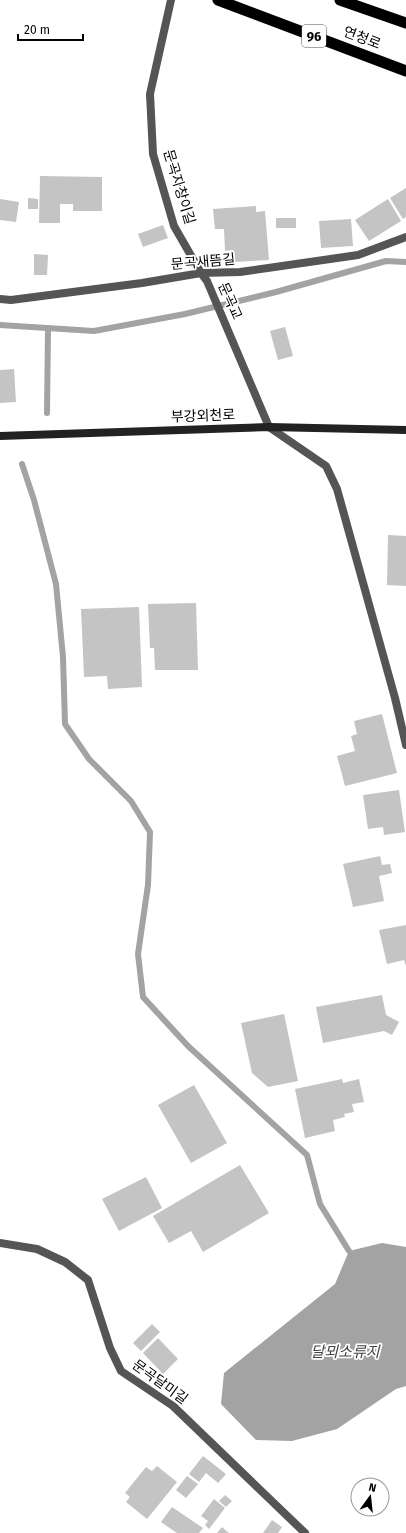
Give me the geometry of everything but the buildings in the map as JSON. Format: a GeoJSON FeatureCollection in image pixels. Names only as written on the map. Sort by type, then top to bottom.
{"type":"FeatureCollection","features":[{"type":"Feature","properties":{"kind":"highway","name":"연청로"},"geometry":{"type":"LineString","coordinates":[[340,0],[406,23]]}},
{"type":"Feature","properties":{"kind":"highway","name":"연청로"},"geometry":{"type":"LineString","coordinates":[[221,1],[406,71]]}},
{"type":"Feature","properties":{"kind":"main road","name":"부강외천로"},"geometry":{"type":"LineString","coordinates":[[0,436],[269,427],[406,430]]}},
{"type":"Feature","properties":{"kind":"street","name":"문곡자창이길"},"geometry":{"type":"LineString","coordinates":[[170,0],[150,94],[154,154],[174,226],[201,273],[207,280]]}},
{"type":"Feature","properties":{"kind":"street","name":"문곡새뜸길"},"geometry":{"type":"LineString","coordinates":[[0,299],[11,300],[201,273],[240,272],[358,255],[406,237]]}},
{"type":"Feature","properties":{"kind":"street","name":"문곡교"},"geometry":{"type":"LineString","coordinates":[[207,280],[269,427]]}},
{"type":"Feature","properties":{"kind":"street"},"geometry":{"type":"LineString","coordinates":[[269,427],[326,466],[337,489],[395,698],[406,745]]}},
{"type":"Feature","properties":{"kind":"street","name":"문곡달미길"},"geometry":{"type":"LineString","coordinates":[[0,1243],[37,1249],[66,1262],[88,1280],[110,1348],[121,1371],[173,1406],[305,1533]]}},
{"type":"Feature","properties":{"kind":"water","name":"달뫼소류지"},"geometry":{"type":"Polygon","coordinates":[[[382,1243],[406,1247],[406,1386],[396,1389],[337,1429],[292,1441],[256,1440],[221,1404],[224,1373],[335,1284],[349,1251],[382,1243]]]}},
{"type":"Feature","properties":{"kind":"waterway"},"geometry":{"type":"LineString","coordinates":[[0,325],[94,331],[185,314],[276,292],[386,261],[406,262]]}},
{"type":"Feature","properties":{"kind":"waterway"},"geometry":{"type":"LineString","coordinates":[[47,413],[48,328]]}},
{"type":"Feature","properties":{"kind":"waterway"},"geometry":{"type":"LineString","coordinates":[[22,464],[34,500],[56,584],[63,657],[65,724],[89,759],[131,801],[150,832],[148,885],[138,954],[143,997],[188,1046],[307,1155],[320,1204],[349,1251]]}}]}
